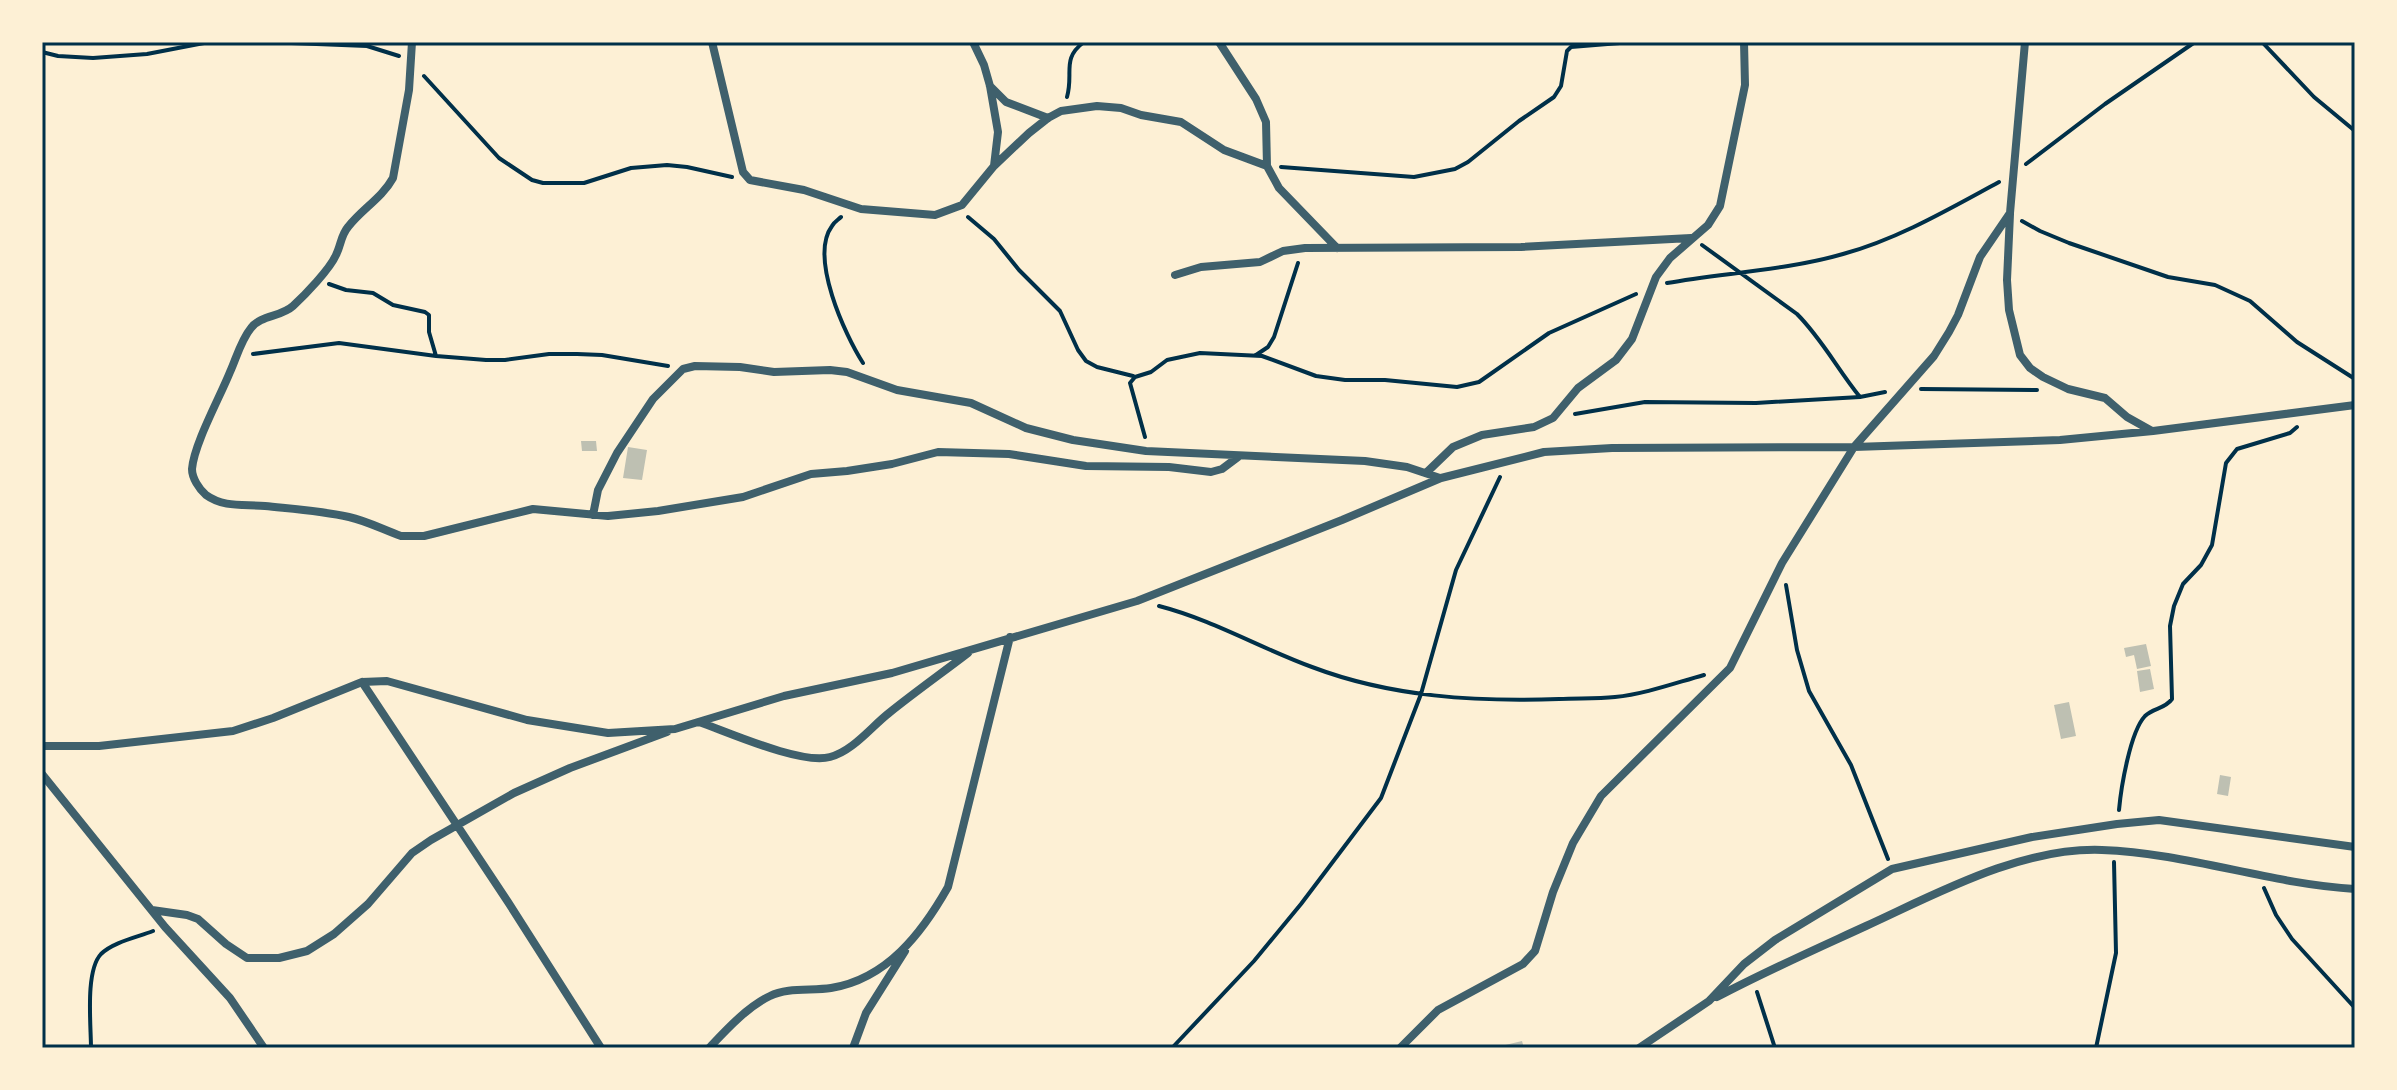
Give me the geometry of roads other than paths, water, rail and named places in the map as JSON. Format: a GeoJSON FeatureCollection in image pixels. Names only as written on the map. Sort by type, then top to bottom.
{"type":"FeatureCollection","features":[{"type":"Feature","properties":{"kind":"street"},"geometry":{"type":"LineString","coordinates":[[412,42],[409,90],[393,178],[386,191],[344,232],[336,255],[290,310],[253,325],[248,331],[209,421],[192,468],[193,479],[204,494],[219,502],[305,510],[353,518],[401,536],[424,536],[533,509],[608,516],[658,511],[743,497],[811,474],[892,464],[938,452],[1009,454],[1086,466],[1169,467],[1211,472],[1222,469],[1238,457]]}},
{"type":"Feature","properties":{"kind":"street"},"geometry":{"type":"LineString","coordinates":[[712,42],[743,172],[750,180],[804,190],[852,207],[918,215],[935,215],[956,209],[972,195],[994,166],[1048,118],[1061,111],[1097,106],[1121,108],[1181,122],[1224,150],[1267,166]]}},
{"type":"Feature","properties":{"kind":"street"},"geometry":{"type":"LineString","coordinates":[[973,42],[990,86],[998,132],[994,166]]}},
{"type":"Feature","properties":{"kind":"street"},"geometry":{"type":"LineString","coordinates":[[1219,42],[1256,99],[1266,122],[1267,166],[1279,188],[1337,248]]}},
{"type":"Feature","properties":{"kind":"street"},"geometry":{"type":"LineString","coordinates":[[1426,473],[1453,447],[1482,435],[1534,427],[1553,418],[1578,388],[1616,360],[1632,339],[1656,277],[1670,258],[1708,225],[1720,206],[1745,85],[1744,42]]}},
{"type":"Feature","properties":{"kind":"street"},"geometry":{"type":"LineString","coordinates":[[2025,42],[2012,175],[2007,280],[2009,310],[2020,355],[2030,368],[2043,377],[2068,389],[2105,398],[2127,417],[2153,431]]}},
{"type":"Feature","properties":{"kind":"street"},"geometry":{"type":"LineString","coordinates":[[990,86],[1006,102],[1048,118]]}},
{"type":"Feature","properties":{"kind":"street"},"geometry":{"type":"LineString","coordinates":[[1400,1048],[1438,1010],[1523,964],[1535,951],[1553,892],[1573,843],[1601,796],[1730,668],[1782,563],[1854,447],[1934,356],[1958,315],[1980,257],[2010,213]]}},
{"type":"Feature","properties":{"kind":"street"},"geometry":{"type":"LineString","coordinates":[[1175,275],[1201,267],[1260,262],[1283,251],[1305,248],[1521,247],[1692,238]]}},
{"type":"Feature","properties":{"kind":"street"},"geometry":{"type":"LineString","coordinates":[[593,515],[598,490],[617,453],[653,399],[683,369],[695,366],[740,367],[774,372],[847,372],[897,390],[971,403],[1026,428],[1073,440],[1146,451],[1365,461],[1441,478]]}},
{"type":"Feature","properties":{"kind":"street"},"geometry":{"type":"LineString","coordinates":[[152,910],[198,919],[238,954],[247,958],[279,958],[307,951],[334,934],[368,904],[412,853],[514,793],[570,768],[675,729],[784,696],[892,673],[1137,601],[1441,478],[1544,452],[1612,448],[1854,447],[2060,440],[2355,405]]}},
{"type":"Feature","properties":{"kind":"street"},"geometry":{"type":"LineString","coordinates":[[853,1048],[866,1013],[908,946],[929,921],[948,887],[1010,637]]}},
{"type":"Feature","properties":{"kind":"street"},"geometry":{"type":"LineString","coordinates":[[699,722],[809,758],[829,757],[850,746],[975,648]]}},
{"type":"Feature","properties":{"kind":"street"},"geometry":{"type":"LineString","coordinates":[[42,746],[99,746],[233,731],[362,682],[387,681],[527,720],[608,733],[675,729]]}},
{"type":"Feature","properties":{"kind":"street"},"geometry":{"type":"LineString","coordinates":[[362,682],[601,1048]]}},
{"type":"Feature","properties":{"kind":"street"},"geometry":{"type":"LineString","coordinates":[[42,774],[165,927],[230,998],[264,1048]]}},
{"type":"Feature","properties":{"kind":"street"},"geometry":{"type":"LineString","coordinates":[[1709,1001],[1744,964],[1775,940],[1892,869],[2032,837],[2159,820],[2355,847]]}},
{"type":"Feature","properties":{"kind":"street"},"geometry":{"type":"LineString","coordinates":[[1639,1048],[1709,1001],[1965,879],[2063,851],[2114,851],[2307,884],[2355,889]]}},
{"type":"Feature","properties":{"kind":"street"},"geometry":{"type":"LineString","coordinates":[[709,1048],[770,995],[834,988],[872,974],[908,946]]}}]}
